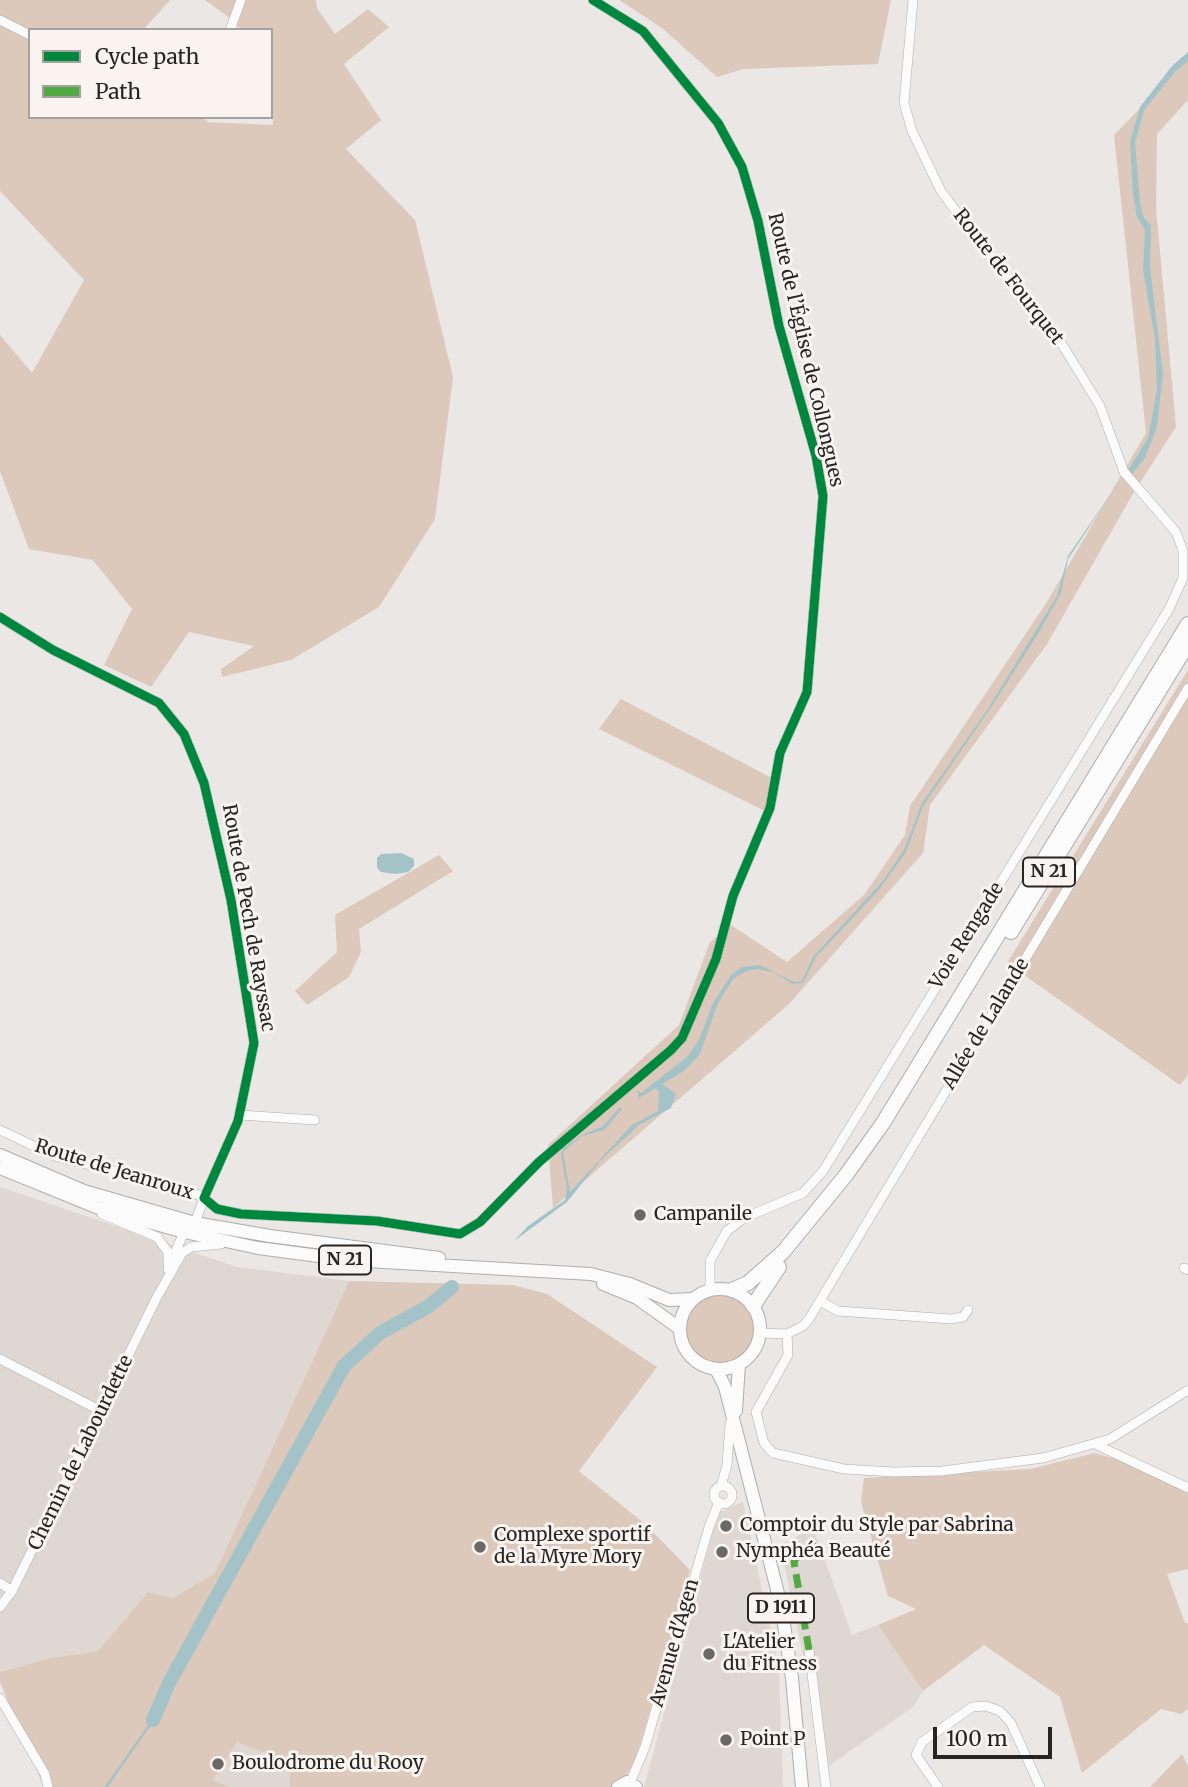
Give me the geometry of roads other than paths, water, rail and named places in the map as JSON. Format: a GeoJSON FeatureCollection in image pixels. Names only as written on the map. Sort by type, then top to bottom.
{"type":"FeatureCollection","features":[{"type":"Feature","properties":{"kind":"highway","name":"N 21"},"geometry":{"type":"LineString","coordinates":[[732,1290],[759,1275],[783,1252],[846,1175],[883,1123],[1188,624]]}},
{"type":"Feature","properties":{"kind":"highway","name":"N 21"},"geometry":{"type":"LineString","coordinates":[[753,1306],[770,1277],[850,1184],[891,1129],[1188,644]]}},
{"type":"Feature","properties":{"kind":"main road","name":"N 21"},"geometry":{"type":"LineString","coordinates":[[0,1155],[84,1192],[195,1223],[270,1236],[509,1268]]}},
{"type":"Feature","properties":{"kind":"main road","name":"N 21"},"geometry":{"type":"LineString","coordinates":[[0,1168],[96,1207],[184,1232],[243,1245],[349,1260],[509,1268],[611,1278],[668,1300],[693,1299]]}},
{"type":"Feature","properties":{"kind":"main road","name":"N 21"},"geometry":{"type":"LineString","coordinates":[[559,1272],[609,1286],[637,1298],[679,1328]]}},
{"type":"Feature","properties":{"kind":"main road"},"geometry":{"type":"LineString","coordinates":[[710,1289],[732,1290],[753,1306],[760,1333],[754,1350],[739,1364],[716,1369],[696,1361],[687,1352],[679,1328],[685,1307],[693,1299],[710,1289]]}},
{"type":"Feature","properties":{"kind":"main road","name":"D 1911"},"geometry":{"type":"LineString","coordinates":[[737,1432],[735,1386],[739,1364]]}},
{"type":"Feature","properties":{"kind":"main road","name":"D 1911"},"geometry":{"type":"LineString","coordinates":[[716,1369],[737,1432],[780,1605],[792,1678],[802,1787]]}},
{"type":"Feature","properties":{"kind":"street"},"geometry":{"type":"LineString","coordinates":[[231,28],[241,0]]}},
{"type":"Feature","properties":{"kind":"street","name":"Route de l’Église de Collongues"},"geometry":{"type":"LineString","coordinates":[[204,1198],[217,1209],[231,1213],[377,1221],[460,1234],[480,1222],[540,1162],[682,1038],[716,959],[733,896],[770,808],[780,753],[807,692],[811,664],[823,496],[816,456],[779,326],[758,221],[742,167],[718,124],[643,31],[593,0]]}},
{"type":"Feature","properties":{"kind":"street","name":"Route de Fourquet"},"geometry":{"type":"LineString","coordinates":[[913,0],[904,103],[918,143],[941,191],[1066,351],[1100,407],[1131,482],[1175,532]]}},
{"type":"Feature","properties":{"kind":"street"},"geometry":{"type":"LineString","coordinates":[[0,20],[28,35]]}},
{"type":"Feature","properties":{"kind":"street","name":"Voie Rengade"},"geometry":{"type":"LineString","coordinates":[[710,1289],[712,1253],[734,1224],[803,1193],[823,1171],[1169,609],[1181,585],[1185,565],[1175,532]]}},
{"type":"Feature","properties":{"kind":"street","name":"Route de Pech de Rayssac"},"geometry":{"type":"LineString","coordinates":[[0,617],[53,650],[153,699],[171,714],[184,734],[214,818],[232,900],[254,1043],[240,1115],[204,1198]]}},
{"type":"Feature","properties":{"kind":"street","name":"Allée de Lalande"},"geometry":{"type":"LineString","coordinates":[[787,1334],[803,1326],[820,1301],[1188,688]]}},
{"type":"Feature","properties":{"kind":"street"},"geometry":{"type":"LineString","coordinates":[[240,1115],[315,1120]]}},
{"type":"Feature","properties":{"kind":"street","name":"Route de Jeanroux"},"geometry":{"type":"LineString","coordinates":[[0,1130],[57,1157],[187,1189],[204,1198],[195,1223]]}},
{"type":"Feature","properties":{"kind":"street"},"geometry":{"type":"LineString","coordinates":[[31,1181],[46,1192],[157,1237],[169,1258],[158,1297]]}},
{"type":"Feature","properties":{"kind":"street"},"geometry":{"type":"LineString","coordinates":[[158,1297],[184,1232],[195,1223]]}},
{"type":"Feature","properties":{"kind":"street"},"geometry":{"type":"LineString","coordinates":[[158,1297],[182,1254],[191,1247],[206,1244],[243,1245]]}},
{"type":"Feature","properties":{"kind":"street","name":"Chemin de Labourdette"},"geometry":{"type":"LineString","coordinates":[[0,1606],[12,1591],[158,1297]]}},
{"type":"Feature","properties":{"kind":"street"},"geometry":{"type":"LineString","coordinates":[[820,1301],[838,1311],[951,1319],[963,1317],[968,1310]]}},
{"type":"Feature","properties":{"kind":"street"},"geometry":{"type":"LineString","coordinates":[[760,1333],[787,1334],[788,1355],[756,1412],[764,1443],[773,1453],[844,1469],[942,1471],[1032,1460],[1110,1439],[1188,1390]]}},
{"type":"Feature","properties":{"kind":"street"},"geometry":{"type":"LineString","coordinates":[[0,1359],[103,1412]]}},
{"type":"Feature","properties":{"kind":"street","name":"Avenue d'Agen"},"geometry":{"type":"LineString","coordinates":[[628,1786],[645,1747],[709,1527],[719,1502],[726,1503],[732,1497],[728,1487],[721,1486],[727,1465],[731,1410]]}},
{"type":"Feature","properties":{"kind":"street"},"geometry":{"type":"LineString","coordinates":[[1095,1444],[1188,1489]]}},
{"type":"Feature","properties":{"kind":"street"},"geometry":{"type":"LineString","coordinates":[[0,1583],[12,1591]]}},
{"type":"Feature","properties":{"kind":"street"},"geometry":{"type":"LineString","coordinates":[[809,1650],[826,1787]]}},
{"type":"Feature","properties":{"kind":"street"},"geometry":{"type":"LineString","coordinates":[[0,1698],[45,1774],[48,1787]]}},
{"type":"Feature","properties":{"kind":"street"},"geometry":{"type":"LineString","coordinates":[[938,1787],[916,1755],[922,1742],[972,1707],[986,1706],[1000,1711],[1011,1723],[1040,1787]]}},
{"type":"Feature","properties":{"kind":"water"},"geometry":{"type":"Polygon","coordinates":[[[1188,52],[1188,61],[1175,72],[1144,110],[1135,143],[1140,202],[1143,216],[1151,226],[1150,268],[1163,374],[1157,427],[1145,458],[1132,474],[1129,469],[1148,438],[1157,389],[1155,339],[1143,270],[1145,230],[1137,217],[1133,194],[1130,142],[1140,107],[1172,66],[1188,52]]]}},
{"type":"Feature","properties":{"kind":"water"},"geometry":{"type":"Polygon","coordinates":[[[1123,476],[1068,559],[1061,593],[1039,632],[994,703],[923,806],[906,852],[878,891],[816,957],[803,983],[793,984],[773,972],[758,969],[746,971],[733,979],[717,1005],[700,1054],[684,1071],[662,1084],[676,1094],[671,1108],[639,1125],[600,1161],[567,1202],[514,1241],[528,1226],[565,1200],[567,1188],[561,1155],[563,1149],[582,1135],[602,1127],[620,1107],[622,1109],[604,1130],[582,1136],[563,1152],[570,1192],[632,1125],[658,1111],[659,1092],[656,1088],[639,1098],[637,1090],[641,1093],[687,1057],[699,1040],[713,1003],[731,975],[742,967],[760,965],[794,982],[802,981],[813,957],[883,881],[904,850],[922,803],[988,709],[1057,596],[1068,556],[1123,476]]]}},
{"type":"Feature","properties":{"kind":"water"},"geometry":{"type":"Polygon","coordinates":[[[401,853],[414,859],[414,866],[408,872],[396,874],[381,872],[377,868],[377,858],[381,854],[401,853]]]}},
{"type":"Feature","properties":{"kind":"waterway"},"geometry":{"type":"LineString","coordinates":[[153,1720],[169,1683],[344,1366],[380,1333],[429,1306],[452,1287]]}},
{"type":"Feature","properties":{"kind":"waterway"},"geometry":{"type":"LineString","coordinates":[[106,1787],[153,1720]]}},
{"type":"Feature","properties":{"kind":"place","name":"Campanile"},"geometry":{"type":"Point","coordinates":[640,1215]}},
{"type":"Feature","properties":{"kind":"place","name":"Comptoir du Style par Sabrina"},"geometry":{"type":"Point","coordinates":[726,1526]}},
{"type":"Feature","properties":{"kind":"place","name":"Complexe sportif de la Myre Mory"},"geometry":{"type":"Point","coordinates":[480,1547]}},
{"type":"Feature","properties":{"kind":"place","name":"Nymphéa Beauté"},"geometry":{"type":"Point","coordinates":[722,1552]}},
{"type":"Feature","properties":{"kind":"place","name":"L'Atelier du Fitness"},"geometry":{"type":"Point","coordinates":[709,1654]}},
{"type":"Feature","properties":{"kind":"place","name":"Point P"},"geometry":{"type":"Point","coordinates":[726,1740]}},
{"type":"Feature","properties":{"kind":"place","name":"Boulodrome du Rooy"},"geometry":{"type":"Point","coordinates":[218,1764]}}]}
